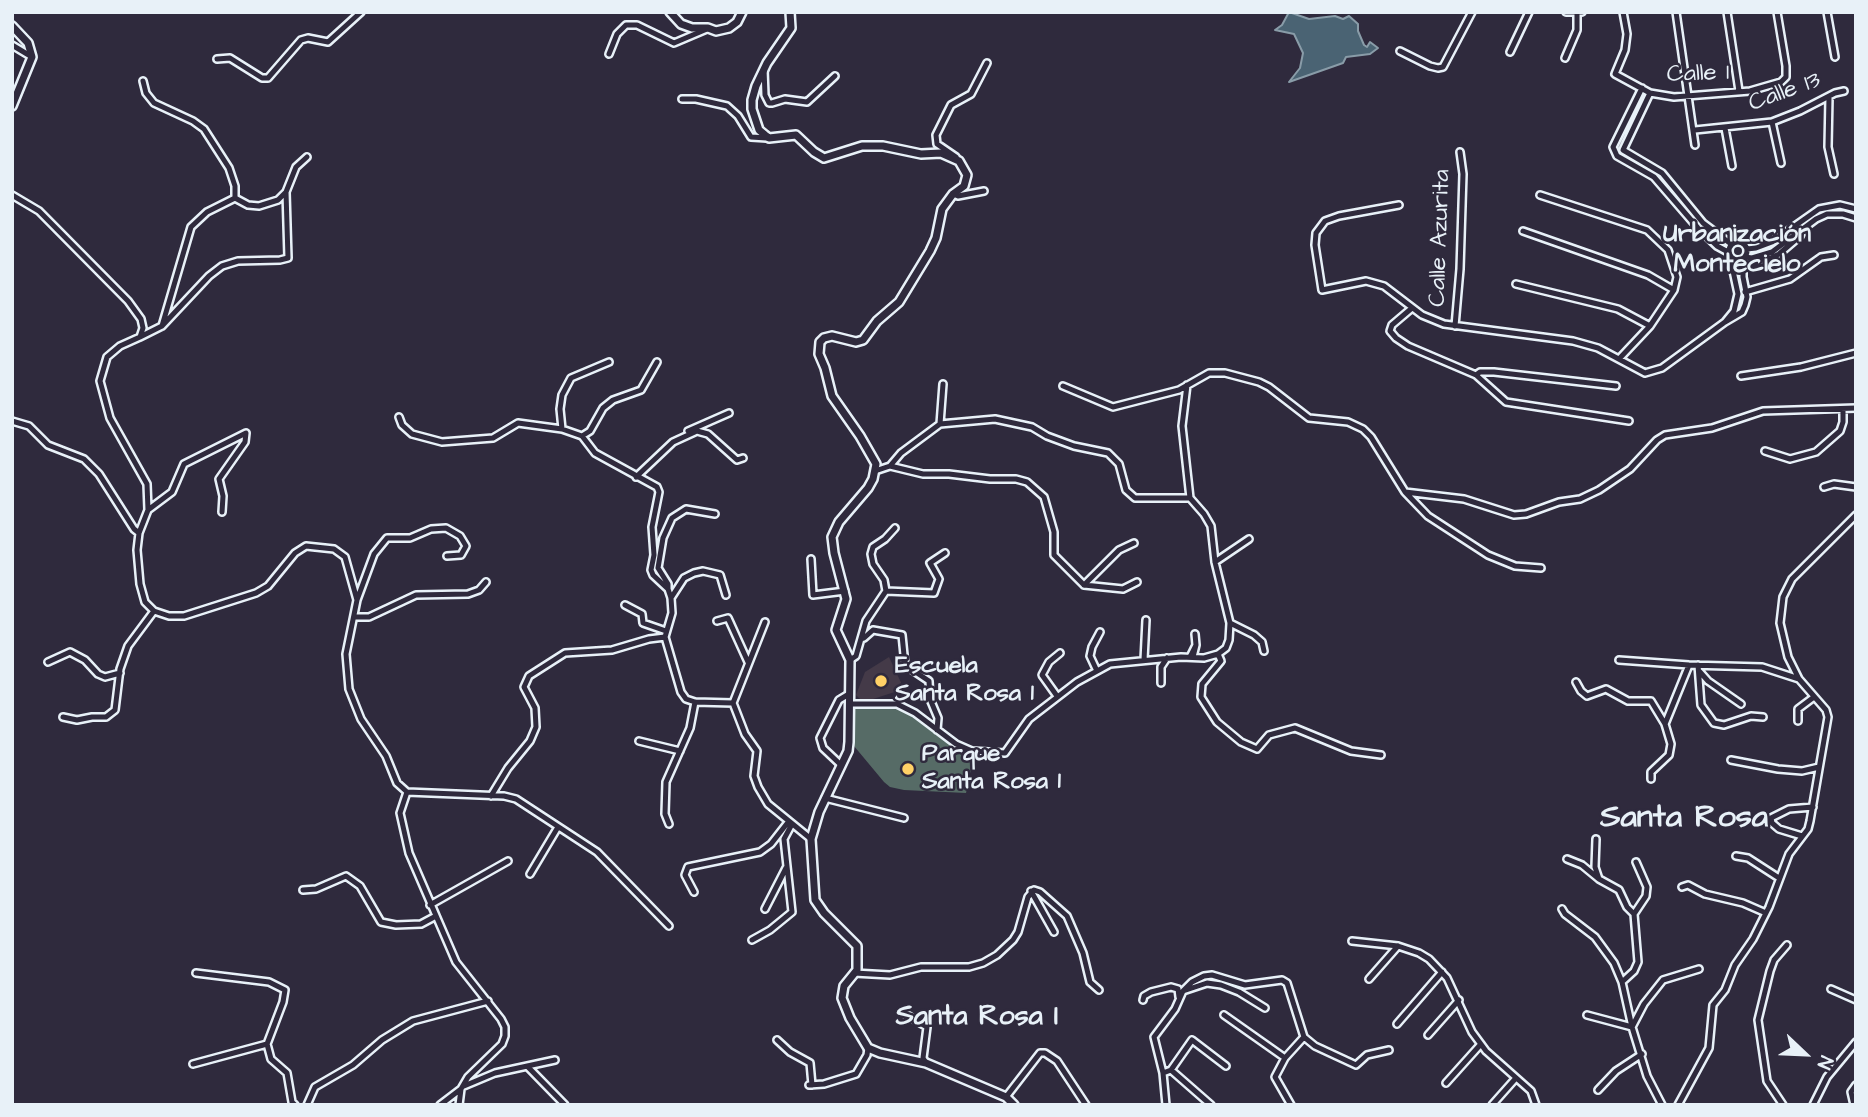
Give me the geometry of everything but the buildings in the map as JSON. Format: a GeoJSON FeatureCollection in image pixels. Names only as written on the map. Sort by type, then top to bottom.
{"type":"FeatureCollection","features":[{"type":"Feature","properties":{"kind":"street"},"geometry":{"type":"LineString","coordinates":[[217,59],[230,58],[261,78],[268,79],[301,40],[308,38],[328,43],[361,12]]}},
{"type":"Feature","properties":{"kind":"street"},"geometry":{"type":"LineString","coordinates":[[670,12],[681,24],[721,31],[737,22],[742,12]]}},
{"type":"Feature","properties":{"kind":"street"},"geometry":{"type":"LineString","coordinates":[[736,12],[737,22]]}},
{"type":"Feature","properties":{"kind":"street"},"geometry":{"type":"LineString","coordinates":[[769,138],[760,130],[752,109],[756,86],[790,28],[793,12]]}},
{"type":"Feature","properties":{"kind":"street"},"geometry":{"type":"LineString","coordinates":[[1400,51],[1430,66],[1443,67],[1472,12]]}},
{"type":"Feature","properties":{"kind":"street"},"geometry":{"type":"LineString","coordinates":[[1510,52],[1529,12]]}},
{"type":"Feature","properties":{"kind":"street"},"geometry":{"type":"LineString","coordinates":[[1565,58],[1577,30],[1580,13],[1566,12]]}},
{"type":"Feature","properties":{"kind":"street"},"geometry":{"type":"LineString","coordinates":[[1623,12],[1627,34],[1625,50],[1615,74],[1650,93],[1623,150],[1662,173],[1703,223],[1731,244]]}},
{"type":"Feature","properties":{"kind":"street"},"geometry":{"type":"LineString","coordinates":[[1676,12],[1695,130],[1695,145]]}},
{"type":"Feature","properties":{"kind":"street"},"geometry":{"type":"LineString","coordinates":[[1727,12],[1739,91]]}},
{"type":"Feature","properties":{"kind":"street","name":"Calle 1"},"geometry":{"type":"LineString","coordinates":[[1650,93],[1688,97],[1763,88],[1781,82],[1786,77],[1787,66],[1777,12]]}},
{"type":"Feature","properties":{"kind":"street"},"geometry":{"type":"LineString","coordinates":[[1827,12],[1835,57]]}},
{"type":"Feature","properties":{"kind":"street"},"geometry":{"type":"LineString","coordinates":[[609,54],[617,34],[626,25],[637,25],[674,43],[708,28]]}},
{"type":"Feature","properties":{"kind":"street"},"geometry":{"type":"LineString","coordinates":[[12,26],[28,43],[32,57],[12,106]]}},
{"type":"Feature","properties":{"kind":"street"},"geometry":{"type":"LineString","coordinates":[[12,45],[32,57]]}},
{"type":"Feature","properties":{"kind":"street"},"geometry":{"type":"LineString","coordinates":[[987,64],[971,94],[951,105],[936,135],[937,144],[964,168],[966,181],[942,209],[936,238],[930,251],[899,302],[877,321],[863,340],[856,342],[832,336],[820,342],[819,354],[832,396],[874,458],[875,471],[868,488],[834,530],[834,553],[845,591],[845,605],[836,630],[850,660],[848,751],[819,812],[811,839],[815,900],[824,913],[857,946],[857,970],[844,986],[842,998],[850,1018],[868,1048],[926,1063],[1006,1097],[1014,1105]]}},
{"type":"Feature","properties":{"kind":"street"},"geometry":{"type":"LineString","coordinates":[[764,69],[765,95],[769,103],[785,99],[807,103],[835,76]]}},
{"type":"Feature","properties":{"kind":"street"},"geometry":{"type":"LineString","coordinates":[[143,81],[146,93],[154,103],[204,129],[229,168],[235,186],[235,198]]}},
{"type":"Feature","properties":{"kind":"street"},"geometry":{"type":"LineString","coordinates":[[1642,88],[1613,146],[1617,156],[1654,177],[1698,228],[1735,260],[1772,253],[1804,228],[1828,214],[1843,214],[1856,218]]}},
{"type":"Feature","properties":{"kind":"street","name":"Calle 13"},"geometry":{"type":"LineString","coordinates":[[1695,130],[1772,122],[1844,91]]}},
{"type":"Feature","properties":{"kind":"street"},"geometry":{"type":"LineString","coordinates":[[1829,97],[1828,147],[1834,174]]}},
{"type":"Feature","properties":{"kind":"street"},"geometry":{"type":"LineString","coordinates":[[682,99],[696,99],[727,107],[738,116],[751,137],[796,135],[824,158],[870,146],[921,154],[941,153],[959,161]]}},
{"type":"Feature","properties":{"kind":"street"},"geometry":{"type":"LineString","coordinates":[[1772,122],[1781,163]]}},
{"type":"Feature","properties":{"kind":"street"},"geometry":{"type":"LineString","coordinates":[[1725,128],[1732,166]]}},
{"type":"Feature","properties":{"kind":"street","name":"Calle Azurita"},"geometry":{"type":"LineString","coordinates":[[1455,326],[1463,174],[1460,152]]}},
{"type":"Feature","properties":{"kind":"street"},"geometry":{"type":"LineString","coordinates":[[235,198],[248,205],[259,206],[278,200],[286,192],[296,167],[307,157]]}},
{"type":"Feature","properties":{"kind":"street"},"geometry":{"type":"LineString","coordinates":[[953,194],[958,196],[984,191]]}},
{"type":"Feature","properties":{"kind":"street"},"geometry":{"type":"LineString","coordinates":[[286,192],[288,258],[238,261],[222,265],[162,326],[112,352],[102,368],[100,381],[110,418],[147,484],[148,510],[139,533],[137,550],[140,584],[145,602],[154,611],[169,616],[184,616],[249,597],[268,586],[295,553],[306,546],[334,549],[345,557],[357,600]]}},
{"type":"Feature","properties":{"kind":"street"},"geometry":{"type":"LineString","coordinates":[[12,195],[38,211],[128,301],[141,319],[143,328],[140,337]]}},
{"type":"Feature","properties":{"kind":"street"},"geometry":{"type":"LineString","coordinates":[[1540,195],[1647,230],[1668,250],[1677,277],[1674,290],[1650,326],[1619,359]]}},
{"type":"Feature","properties":{"kind":"street"},"geometry":{"type":"LineString","coordinates":[[162,326],[191,227],[207,212],[235,198]]}},
{"type":"Feature","properties":{"kind":"street"},"geometry":{"type":"LineString","coordinates":[[1399,205],[1325,221],[1317,233],[1315,245],[1322,290],[1366,281],[1384,286],[1422,315],[1455,326],[1573,341],[1598,348],[1639,371],[1652,373],[1741,312],[1745,305],[1743,276],[1747,249]]}},
{"type":"Feature","properties":{"kind":"street"},"geometry":{"type":"LineString","coordinates":[[1731,244],[1739,242],[1747,249],[1756,248],[1772,242],[1819,209],[1840,205],[1856,209]]}},
{"type":"Feature","properties":{"kind":"street"},"geometry":{"type":"LineString","coordinates":[[1524,231],[1648,275],[1674,290]]}},
{"type":"Feature","properties":{"kind":"street"},"geometry":{"type":"LineString","coordinates":[[1725,322],[1737,303],[1738,293],[1729,254],[1731,244]]}},
{"type":"Feature","properties":{"kind":"street"},"geometry":{"type":"LineString","coordinates":[[1738,293],[1790,279],[1821,257],[1834,255]]}},
{"type":"Feature","properties":{"kind":"street"},"geometry":{"type":"LineString","coordinates":[[1516,284],[1618,309],[1650,326]]}},
{"type":"Feature","properties":{"kind":"street"},"geometry":{"type":"LineString","coordinates":[[1412,307],[1392,325],[1390,331],[1396,338],[1408,346],[1476,375],[1506,402],[1629,421]]}},
{"type":"Feature","properties":{"kind":"street"},"geometry":{"type":"LineString","coordinates":[[1741,376],[1801,367],[1856,353]]}},
{"type":"Feature","properties":{"kind":"street"},"geometry":{"type":"LineString","coordinates":[[562,429],[562,395],[571,378],[609,362]]}},
{"type":"Feature","properties":{"kind":"street"},"geometry":{"type":"LineString","coordinates":[[582,436],[590,431],[603,408],[613,400],[641,390],[657,362]]}},
{"type":"Feature","properties":{"kind":"street"},"geometry":{"type":"LineString","coordinates":[[1476,375],[1480,372],[1494,372],[1616,386]]}},
{"type":"Feature","properties":{"kind":"street"},"geometry":{"type":"LineString","coordinates":[[1063,386],[1113,407],[1179,390],[1209,373],[1225,373],[1269,387],[1309,418],[1348,422],[1363,429],[1371,437],[1405,492],[1427,516],[1488,555],[1515,566],[1541,568]]}},
{"type":"Feature","properties":{"kind":"street"},"geometry":{"type":"LineString","coordinates":[[940,424],[943,384]]}},
{"type":"Feature","properties":{"kind":"street"},"geometry":{"type":"LineString","coordinates":[[849,704],[897,704],[915,713],[956,744],[972,751],[1005,753],[1029,719],[1058,696],[1110,664],[1167,658],[1204,658],[1218,654],[1226,648],[1230,623],[1215,562],[1211,526],[1189,498],[1182,426],[1186,385]]}},
{"type":"Feature","properties":{"kind":"street"},"geometry":{"type":"LineString","coordinates":[[1405,492],[1464,499],[1514,514],[1526,514],[1559,502],[1580,499],[1600,490],[1630,469],[1665,435],[1712,428],[1763,411],[1856,408]]}},
{"type":"Feature","properties":{"kind":"street"},"geometry":{"type":"LineString","coordinates":[[1765,450],[1790,459],[1816,452],[1840,431],[1843,409]]}},
{"type":"Feature","properties":{"kind":"street"},"geometry":{"type":"LineString","coordinates":[[685,436],[692,429],[729,413]]}},
{"type":"Feature","properties":{"kind":"street"},"geometry":{"type":"LineString","coordinates":[[399,417],[402,425],[412,434],[442,442],[493,438],[518,423],[562,429],[582,436],[595,453],[636,477],[653,483],[659,492],[652,527],[654,555],[651,570],[668,589]]}},
{"type":"Feature","properties":{"kind":"street"},"geometry":{"type":"LineString","coordinates":[[875,471],[890,466],[901,453],[940,424],[995,419],[1032,427],[1073,446],[1108,453],[1119,464],[1126,490],[1135,498],[1189,498]]}},
{"type":"Feature","properties":{"kind":"street"},"geometry":{"type":"LineString","coordinates":[[12,421],[29,426],[48,445],[84,459],[99,474],[134,530],[139,533]]}},
{"type":"Feature","properties":{"kind":"street"},"geometry":{"type":"LineString","coordinates":[[636,477],[673,442],[702,431],[737,460],[743,458]]}},
{"type":"Feature","properties":{"kind":"street"},"geometry":{"type":"LineString","coordinates":[[148,510],[172,492],[184,464],[246,433],[245,442],[219,480],[223,496],[222,512]]}},
{"type":"Feature","properties":{"kind":"street"},"geometry":{"type":"LineString","coordinates":[[890,466],[923,474],[1016,479],[1027,482],[1044,496],[1054,532],[1054,555],[1084,585],[1123,589],[1137,582]]}},
{"type":"Feature","properties":{"kind":"street"},"geometry":{"type":"LineString","coordinates":[[1824,487],[1834,484],[1856,486]]}},
{"type":"Feature","properties":{"kind":"street"},"geometry":{"type":"LineString","coordinates":[[715,514],[685,509],[672,518],[663,538],[658,568],[668,584],[671,598],[671,613],[665,634],[681,692],[686,699],[695,702],[733,703]]}},
{"type":"Feature","properties":{"kind":"street"},"geometry":{"type":"LineString","coordinates":[[1678,1105],[1709,1048],[1713,1005],[1725,990],[1735,965],[1753,939],[1766,913],[1788,854],[1810,821],[1813,807],[1828,717],[1826,710],[1799,679],[1788,657],[1780,623],[1783,597],[1792,579],[1856,515]]}},
{"type":"Feature","properties":{"kind":"street"},"geometry":{"type":"LineString","coordinates":[[447,556],[461,555],[466,546],[460,536],[446,528],[431,528],[410,538],[387,538],[374,554],[357,600],[345,654],[349,689],[361,719],[386,756],[397,783],[407,792],[504,796],[516,799],[597,852],[669,926]]}},
{"type":"Feature","properties":{"kind":"street"},"geometry":{"type":"LineString","coordinates":[[850,660],[856,656],[866,621],[886,591],[884,580],[873,564],[873,547],[895,528]]}},
{"type":"Feature","properties":{"kind":"street"},"geometry":{"type":"LineString","coordinates":[[1215,562],[1248,539]]}},
{"type":"Feature","properties":{"kind":"street"},"geometry":{"type":"LineString","coordinates":[[1084,585],[1114,554],[1134,543]]}},
{"type":"Feature","properties":{"kind":"street"},"geometry":{"type":"LineString","coordinates":[[886,591],[934,593],[939,579],[930,563],[945,553]]}},
{"type":"Feature","properties":{"kind":"street"},"geometry":{"type":"LineString","coordinates":[[811,559],[813,596],[845,591]]}},
{"type":"Feature","properties":{"kind":"street"},"geometry":{"type":"LineString","coordinates":[[671,598],[684,578],[703,571],[720,575],[726,595]]}},
{"type":"Feature","properties":{"kind":"street"},"geometry":{"type":"LineString","coordinates":[[355,617],[369,617],[416,595],[468,594],[479,590],[486,582]]}},
{"type":"Feature","properties":{"kind":"street"},"geometry":{"type":"LineString","coordinates":[[625,605],[642,614],[643,623],[665,634]]}},
{"type":"Feature","properties":{"kind":"street"},"geometry":{"type":"LineString","coordinates":[[63,717],[77,720],[92,716],[106,717],[115,710],[120,673],[128,646],[154,611]]}},
{"type":"Feature","properties":{"kind":"street"},"geometry":{"type":"LineString","coordinates":[[717,621],[728,618],[748,662]]}},
{"type":"Feature","properties":{"kind":"street"},"geometry":{"type":"LineString","coordinates":[[1144,660],[1146,620]]}},
{"type":"Feature","properties":{"kind":"street"},"geometry":{"type":"LineString","coordinates":[[765,622],[733,703],[745,734],[757,751],[754,776],[758,787],[768,804],[811,839]]}},
{"type":"Feature","properties":{"kind":"street"},"geometry":{"type":"LineString","coordinates":[[1230,623],[1254,635],[1262,642],[1264,651]]}},
{"type":"Feature","properties":{"kind":"street"},"geometry":{"type":"LineString","coordinates":[[860,643],[867,633],[873,630],[902,635],[905,665],[929,681],[930,699],[938,719],[937,730]]}},
{"type":"Feature","properties":{"kind":"street"},"geometry":{"type":"LineString","coordinates":[[1097,671],[1090,656],[1100,632]]}},
{"type":"Feature","properties":{"kind":"street"},"geometry":{"type":"LineString","coordinates":[[491,796],[508,768],[530,741],[536,727],[536,708],[524,687],[528,676],[565,653],[612,650],[665,634]]}},
{"type":"Feature","properties":{"kind":"street"},"geometry":{"type":"LineString","coordinates":[[48,662],[70,652],[78,655],[105,677],[120,673]]}},
{"type":"Feature","properties":{"kind":"street"},"geometry":{"type":"LineString","coordinates":[[1058,696],[1042,675],[1049,662],[1060,653]]}},
{"type":"Feature","properties":{"kind":"street"},"geometry":{"type":"LineString","coordinates":[[1218,654],[1221,661],[1202,684],[1201,697],[1217,722],[1241,742],[1257,749],[1269,735],[1295,728],[1352,751],[1381,755]]}},
{"type":"Feature","properties":{"kind":"street"},"geometry":{"type":"LineString","coordinates":[[1161,683],[1161,667],[1167,658]]}},
{"type":"Feature","properties":{"kind":"street"},"geometry":{"type":"LineString","coordinates":[[1619,660],[1762,667],[1799,679]]}},
{"type":"Feature","properties":{"kind":"street"},"geometry":{"type":"LineString","coordinates":[[1665,723],[1689,665]]}},
{"type":"Feature","properties":{"kind":"street"},"geometry":{"type":"LineString","coordinates":[[1698,665],[1703,678],[1741,704]]}},
{"type":"Feature","properties":{"kind":"street"},"geometry":{"type":"LineString","coordinates":[[1698,665],[1702,705],[1714,723],[1724,725],[1751,716],[1763,717]]}},
{"type":"Feature","properties":{"kind":"street"},"geometry":{"type":"LineString","coordinates":[[1576,682],[1587,696],[1606,689],[1628,701],[1651,701],[1665,723],[1670,737],[1669,755],[1651,772],[1651,779]]}},
{"type":"Feature","properties":{"kind":"street"},"geometry":{"type":"LineString","coordinates":[[841,765],[823,748],[820,738],[839,700],[849,694]]}},
{"type":"Feature","properties":{"kind":"street"},"geometry":{"type":"LineString","coordinates":[[1798,721],[1798,709],[1814,697]]}},
{"type":"Feature","properties":{"kind":"street"},"geometry":{"type":"LineString","coordinates":[[669,824],[665,814],[666,782],[690,729],[695,702]]}},
{"type":"Feature","properties":{"kind":"street"},"geometry":{"type":"LineString","coordinates":[[639,741],[680,751]]}},
{"type":"Feature","properties":{"kind":"street"},"geometry":{"type":"LineString","coordinates":[[1731,760],[1802,771],[1819,767]]}},
{"type":"Feature","properties":{"kind":"street"},"geometry":{"type":"LineString","coordinates":[[407,792],[400,813],[409,853],[456,962],[501,1019],[505,1036],[502,1044],[468,1077],[461,1088],[459,1105]]}},
{"type":"Feature","properties":{"kind":"street"},"geometry":{"type":"LineString","coordinates":[[825,798],[904,818]]}},
{"type":"Feature","properties":{"kind":"street"},"geometry":{"type":"LineString","coordinates":[[1802,836],[1779,829],[1770,818],[1789,809],[1813,807]]}},
{"type":"Feature","properties":{"kind":"street"},"geometry":{"type":"LineString","coordinates":[[752,940],[770,930],[792,912],[785,839],[791,823]]}},
{"type":"Feature","properties":{"kind":"street"},"geometry":{"type":"LineString","coordinates":[[694,892],[685,875],[688,867],[760,852],[791,823]]}},
{"type":"Feature","properties":{"kind":"street"},"geometry":{"type":"LineString","coordinates":[[530,874],[558,827]]}},
{"type":"Feature","properties":{"kind":"street"},"geometry":{"type":"LineString","coordinates":[[1596,839],[1595,867],[1599,879]]}},
{"type":"Feature","properties":{"kind":"street"},"geometry":{"type":"LineString","coordinates":[[1736,856],[1748,858],[1779,878]]}},
{"type":"Feature","properties":{"kind":"street"},"geometry":{"type":"LineString","coordinates":[[1567,859],[1619,890],[1627,907],[1634,914],[1638,962],[1634,971],[1622,982]]}},
{"type":"Feature","properties":{"kind":"street"},"geometry":{"type":"LineString","coordinates":[[430,905],[508,860]]}},
{"type":"Feature","properties":{"kind":"street"},"geometry":{"type":"LineString","coordinates":[[765,909],[781,880],[787,861]]}},
{"type":"Feature","properties":{"kind":"street"},"geometry":{"type":"LineString","coordinates":[[1634,914],[1642,903],[1647,887],[1636,862]]}},
{"type":"Feature","properties":{"kind":"street"},"geometry":{"type":"LineString","coordinates":[[303,890],[316,889],[346,876],[360,886],[381,922],[396,925],[421,924],[436,916]]}},
{"type":"Feature","properties":{"kind":"street"},"geometry":{"type":"LineString","coordinates":[[1682,887],[1688,885],[1706,894],[1743,903],[1766,913]]}},
{"type":"Feature","properties":{"kind":"street"},"geometry":{"type":"LineString","coordinates":[[854,973],[890,975],[921,967],[969,967],[983,963],[997,955],[1013,940],[1031,891]]}},
{"type":"Feature","properties":{"kind":"street"},"geometry":{"type":"LineString","coordinates":[[1031,891],[1054,932]]}},
{"type":"Feature","properties":{"kind":"street"},"geometry":{"type":"LineString","coordinates":[[1031,891],[1040,892],[1067,916],[1079,942],[1090,982],[1099,990]]}},
{"type":"Feature","properties":{"kind":"street"},"geometry":{"type":"LineString","coordinates":[[1562,909],[1595,937],[1614,963],[1622,982],[1647,1076],[1662,1105]]}},
{"type":"Feature","properties":{"kind":"street"},"geometry":{"type":"LineString","coordinates":[[1352,941],[1398,946],[1419,953],[1442,972],[1459,1000],[1472,1032],[1531,1091],[1536,1105]]}},
{"type":"Feature","properties":{"kind":"street"},"geometry":{"type":"LineString","coordinates":[[1783,1105],[1768,1080],[1758,1020],[1774,960],[1787,945]]}},
{"type":"Feature","properties":{"kind":"street"},"geometry":{"type":"LineString","coordinates":[[1369,979],[1398,946]]}},
{"type":"Feature","properties":{"kind":"street"},"geometry":{"type":"LineString","coordinates":[[1632,1027],[1644,1004],[1664,980],[1699,969]]}},
{"type":"Feature","properties":{"kind":"street"},"geometry":{"type":"LineString","coordinates":[[1397,1024],[1442,972]]}},
{"type":"Feature","properties":{"kind":"street"},"geometry":{"type":"LineString","coordinates":[[195,973],[269,982],[285,990],[267,1044],[271,1059],[287,1073],[291,1104]]}},
{"type":"Feature","properties":{"kind":"street"},"geometry":{"type":"LineString","coordinates":[[1166,1105],[1163,1073],[1154,1037],[1175,1009],[1181,994],[1192,982],[1204,976],[1212,975],[1245,985],[1282,980],[1289,988],[1304,1037],[1315,1046],[1356,1065],[1367,1055],[1389,1049]]}},
{"type":"Feature","properties":{"kind":"street"},"geometry":{"type":"LineString","coordinates":[[1181,994],[1207,983],[1222,985],[1265,1008]]}},
{"type":"Feature","properties":{"kind":"street"},"geometry":{"type":"LineString","coordinates":[[1143,1000],[1144,996],[1151,992],[1171,987],[1178,989],[1181,994]]}},
{"type":"Feature","properties":{"kind":"street"},"geometry":{"type":"LineString","coordinates":[[1831,989],[1856,1000]]}},
{"type":"Feature","properties":{"kind":"street"},"geometry":{"type":"LineString","coordinates":[[1428,1035],[1459,1000]]}},
{"type":"Feature","properties":{"kind":"street"},"geometry":{"type":"LineString","coordinates":[[307,1105],[315,1087],[353,1065],[382,1040],[414,1021],[488,1001]]}},
{"type":"Feature","properties":{"kind":"street"},"geometry":{"type":"LineString","coordinates":[[902,1012],[927,1027],[923,1058],[926,1063]]}},
{"type":"Feature","properties":{"kind":"street"},"geometry":{"type":"LineString","coordinates":[[1224,1015],[1285,1058]]}},
{"type":"Feature","properties":{"kind":"street"},"geometry":{"type":"LineString","coordinates":[[1587,1015],[1632,1027]]}},
{"type":"Feature","properties":{"kind":"street"},"geometry":{"type":"LineString","coordinates":[[1291,1105],[1275,1077],[1285,1058],[1304,1037]]}},
{"type":"Feature","properties":{"kind":"street"},"geometry":{"type":"LineString","coordinates":[[777,1040],[790,1052],[810,1063],[810,1085],[856,1074],[868,1048]]}},
{"type":"Feature","properties":{"kind":"street"},"geometry":{"type":"LineString","coordinates":[[1163,1073],[1171,1070],[1192,1040],[1226,1066]]}},
{"type":"Feature","properties":{"kind":"street"},"geometry":{"type":"LineString","coordinates":[[1813,1105],[1828,1077],[1856,1042]]}},
{"type":"Feature","properties":{"kind":"street"},"geometry":{"type":"LineString","coordinates":[[193,1064],[267,1044]]}},
{"type":"Feature","properties":{"kind":"street"},"geometry":{"type":"LineString","coordinates":[[1446,1083],[1482,1044]]}},
{"type":"Feature","properties":{"kind":"street"},"geometry":{"type":"LineString","coordinates":[[1006,1097],[1040,1053],[1045,1053],[1057,1061],[1086,1105]]}},
{"type":"Feature","properties":{"kind":"street"},"geometry":{"type":"LineString","coordinates":[[1598,1090],[1616,1071],[1642,1054]]}},
{"type":"Feature","properties":{"kind":"street"},"geometry":{"type":"LineString","coordinates":[[440,1105],[461,1088],[495,1073],[555,1060]]}},
{"type":"Feature","properties":{"kind":"street"},"geometry":{"type":"LineString","coordinates":[[527,1067],[556,1093],[565,1105]]}},
{"type":"Feature","properties":{"kind":"street"},"geometry":{"type":"LineString","coordinates":[[1171,1070],[1211,1105]]}},
{"type":"Feature","properties":{"kind":"street"},"geometry":{"type":"LineString","coordinates":[[1492,1105],[1517,1078]]}},
{"type":"Feature","properties":{"kind":"street"},"geometry":{"type":"LineString","coordinates":[[1854,1105],[1851,1092],[1856,1085]]}},
{"type":"Feature","properties":{"kind":"shaded area","name":"Escuela Santa Rosa 1"},"geometry":{"type":"Polygon","coordinates":[[[889,657],[904,689],[861,700],[856,695],[865,672],[889,657]]]}},
{"type":"Feature","properties":{"kind":"green space","name":"Parque Santa Rosa 1"},"geometry":{"type":"Polygon","coordinates":[[[853,707],[899,708],[963,751],[974,754],[966,793],[890,787],[854,746],[853,707]]]}},
{"type":"Feature","properties":{"kind":"water"},"geometry":{"type":"Polygon","coordinates":[[[1289,12],[1309,19],[1335,16],[1343,19],[1349,16],[1358,24],[1364,45],[1367,47],[1370,42],[1378,48],[1370,54],[1346,57],[1343,63],[1289,82],[1300,68],[1303,53],[1294,34],[1275,30],[1282,25],[1289,12]]]}},
{"type":"Feature","properties":{"kind":"place","name":"Escuela Santa Rosa 1"},"geometry":{"type":"Point","coordinates":[881,681]}},
{"type":"Feature","properties":{"kind":"place","name":"Parque Santa Rosa 1"},"geometry":{"type":"Point","coordinates":[908,769]}},
{"type":"Feature","properties":{"kind":"district","name":"Urbanización Montecielo"},"geometry":{"type":"Point","coordinates":[1737,251]}},
{"type":"Feature","properties":{"kind":"district","name":"Santa Rosa"},"geometry":{"type":"Point","coordinates":[1684,819]}},
{"type":"Feature","properties":{"kind":"district","name":"Santa Rosa I"},"geometry":{"type":"Point","coordinates":[977,1018]}}]}
